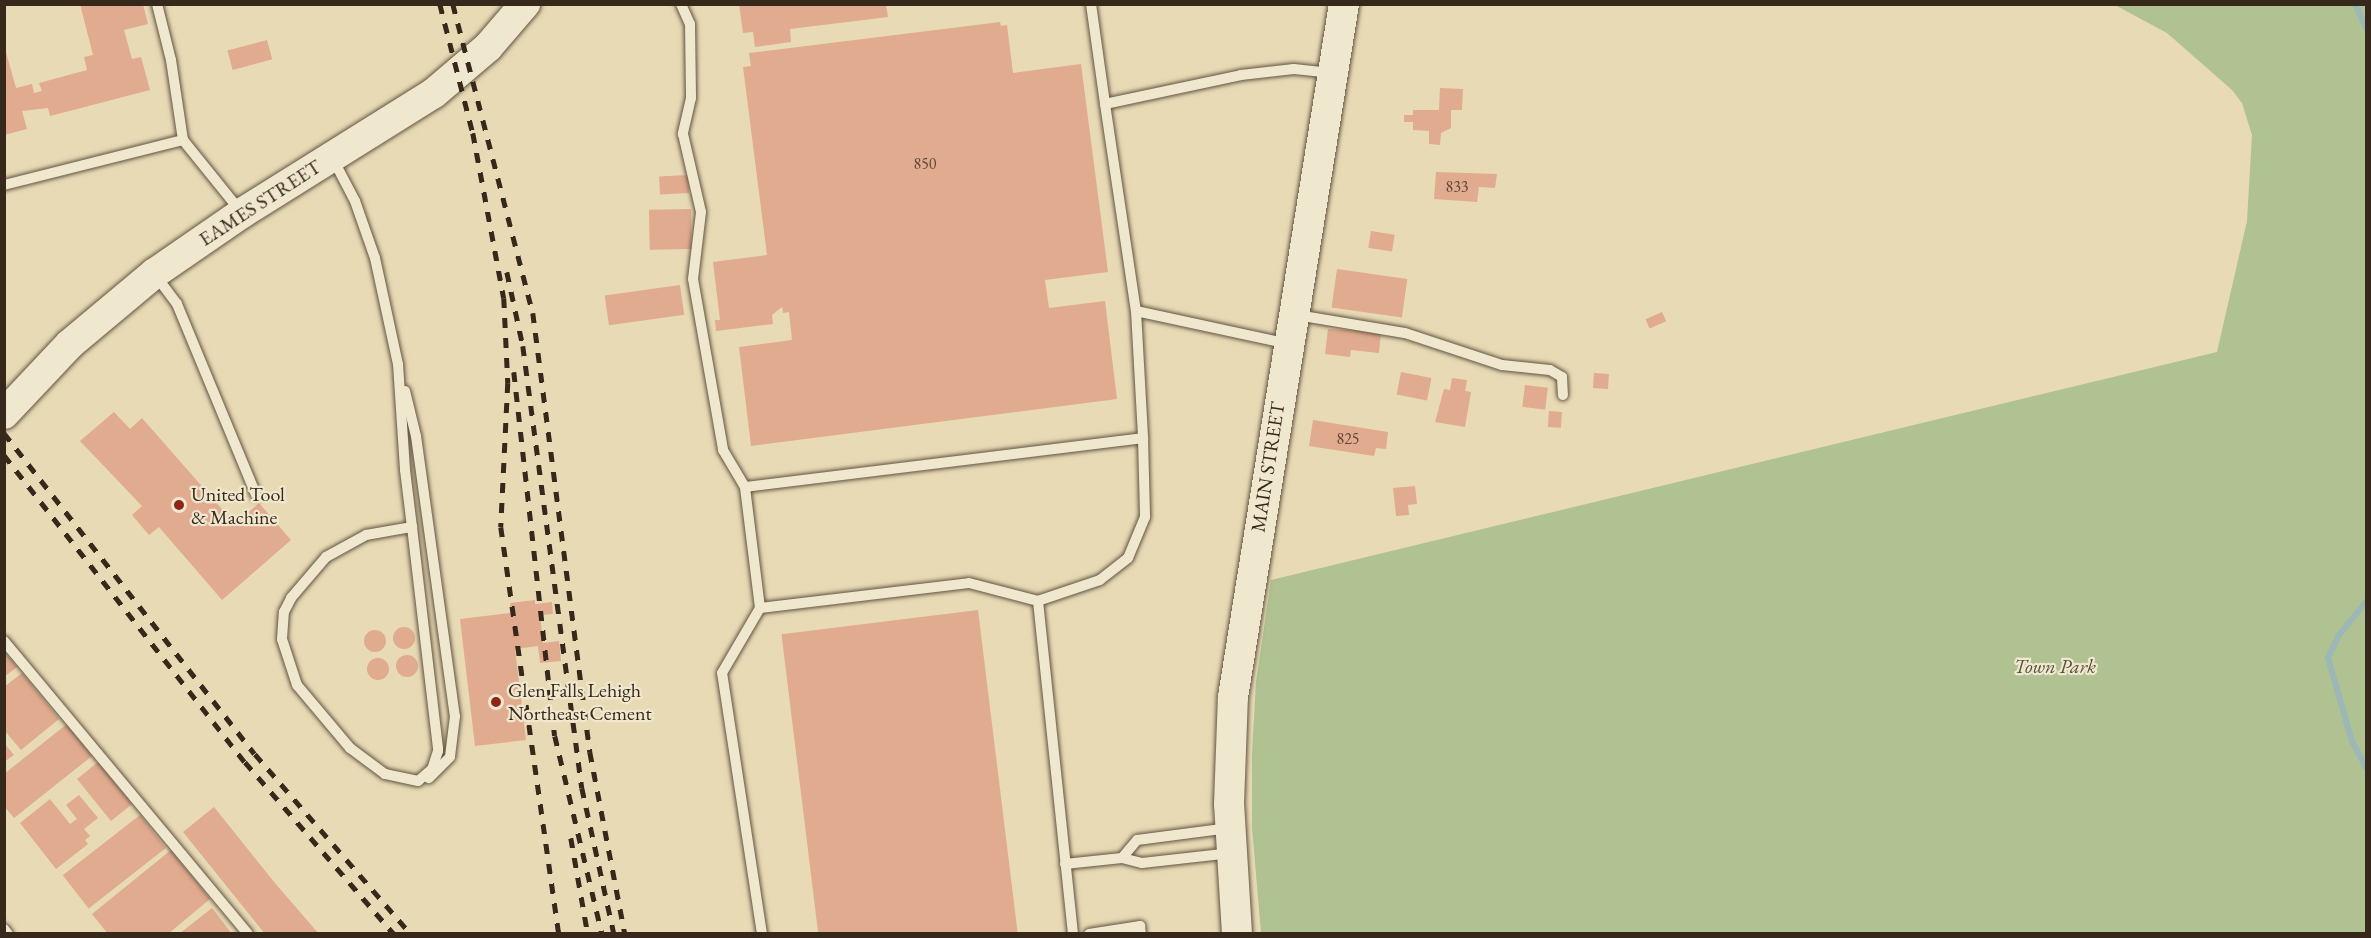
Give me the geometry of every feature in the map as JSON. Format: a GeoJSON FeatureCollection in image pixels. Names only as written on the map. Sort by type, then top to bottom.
{"type":"FeatureCollection","features":[{"type":"Feature","properties":{"kind":"main road","name":"EAMES STREET"},"geometry":{"type":"LineString","coordinates":[[6,412],[70,344],[154,273],[242,213],[434,93],[483,52],[525,4]]}},
{"type":"Feature","properties":{"kind":"main road","name":"MAIN STREET"},"geometry":{"type":"LineString","coordinates":[[1237,933],[1230,840],[1233,697],[1344,4]]}},
{"type":"Feature","properties":{"kind":"lane"},"geometry":{"type":"LineString","coordinates":[[157,4],[171,60],[183,140],[242,213]]}},
{"type":"Feature","properties":{"kind":"lane"},"geometry":{"type":"LineString","coordinates":[[681,4],[690,24],[691,98],[683,134],[701,212],[693,279],[723,450],[745,487],[760,608],[722,673],[762,933]]}},
{"type":"Feature","properties":{"kind":"lane"},"geometry":{"type":"LineString","coordinates":[[760,608],[969,583],[1038,602],[1100,580],[1128,558],[1145,517],[1136,311],[1091,4]]}},
{"type":"Feature","properties":{"kind":"lane"},"geometry":{"type":"LineString","coordinates":[[1105,104],[1241,75],[1294,69],[1333,73]]}},
{"type":"Feature","properties":{"kind":"lane"},"geometry":{"type":"LineString","coordinates":[[4,185],[183,140]]}},
{"type":"Feature","properties":{"kind":"lane"},"geometry":{"type":"LineString","coordinates":[[332,156],[355,201],[375,258],[416,436],[455,716],[448,762],[435,774],[418,781],[385,774],[350,748],[297,685],[286,663],[281,633],[291,598],[326,557],[366,536],[412,527]]}},
{"type":"Feature","properties":{"kind":"lane"},"geometry":{"type":"LineString","coordinates":[[154,273],[177,304],[256,495]]}},
{"type":"Feature","properties":{"kind":"lane"},"geometry":{"type":"LineString","coordinates":[[1136,311],[1288,344]]}},
{"type":"Feature","properties":{"kind":"lane"},"geometry":{"type":"LineString","coordinates":[[1293,314],[1405,333],[1502,365],[1550,370],[1562,377],[1563,395]]}},
{"type":"Feature","properties":{"kind":"lane"},"geometry":{"type":"LineString","coordinates":[[398,364],[412,527],[438,751],[432,769],[418,781]]}},
{"type":"Feature","properties":{"kind":"lane"},"geometry":{"type":"LineString","coordinates":[[745,487],[1143,438]]}},
{"type":"Feature","properties":{"kind":"lane"},"geometry":{"type":"LineString","coordinates":[[1038,602],[1073,933]]}},
{"type":"Feature","properties":{"kind":"lane"},"geometry":{"type":"LineString","coordinates":[[4,641],[248,933]]}},
{"type":"Feature","properties":{"kind":"lane"},"geometry":{"type":"LineString","coordinates":[[1122,858],[1137,840],[1230,840]]}},
{"type":"Feature","properties":{"kind":"lane"},"geometry":{"type":"LineString","coordinates":[[1065,864],[1122,858],[1142,863],[1230,840]]}},
{"type":"Feature","properties":{"kind":"lane"},"geometry":{"type":"LineString","coordinates":[[1089,933],[1140,926],[1141,933]]}},
{"type":"Feature","properties":{"kind":"lane"},"geometry":{"type":"LineString","coordinates":[[4,928],[8,933]]}},
{"type":"Feature","properties":{"kind":"green space","name":"Town Park"},"geometry":{"type":"Polygon","coordinates":[[[2115,5],[2366,5],[2366,933],[1261,933],[1252,827],[1252,754],[1256,682],[1271,580],[2217,352],[2247,221],[2252,135],[2242,103],[2232,90],[2167,33],[2115,5]]]}},
{"type":"Feature","properties":{"kind":"building"},"geometry":{"type":"Polygon","coordinates":[[[80,4],[143,4],[148,24],[124,30],[132,59],[141,57],[150,90],[50,116],[48,108],[22,111],[27,129],[4,135],[4,45],[16,88],[32,84],[34,93],[42,91],[39,83],[87,70],[84,57],[93,55],[80,4]]]}},
{"type":"Feature","properties":{"kind":"building"},"geometry":{"type":"Polygon","coordinates":[[[739,4],[886,4],[888,17],[790,29],[791,42],[755,47],[753,32],[743,33],[739,4]]]}},
{"type":"Feature","properties":{"kind":"building"},"geometry":{"type":"Polygon","coordinates":[[[1000,22],[1001,26],[1007,25],[1013,73],[1081,64],[1108,272],[1045,280],[1049,308],[1105,301],[1117,399],[751,446],[739,347],[792,340],[789,312],[783,313],[782,307],[772,315],[773,324],[716,331],[715,320],[720,320],[713,262],[767,255],[743,67],[751,66],[749,53],[1000,22]]]}},
{"type":"Feature","properties":{"kind":"building"},"geometry":{"type":"Polygon","coordinates":[[[267,40],[272,59],[233,70],[227,51],[267,40]]]}},
{"type":"Feature","properties":{"kind":"building"},"geometry":{"type":"Polygon","coordinates":[[[1440,88],[1463,89],[1462,110],[1451,110],[1451,128],[1441,133],[1440,145],[1429,144],[1429,131],[1413,130],[1413,122],[1404,122],[1404,115],[1413,115],[1413,110],[1439,110],[1440,88]]]}},
{"type":"Feature","properties":{"kind":"building"},"geometry":{"type":"Polygon","coordinates":[[[1436,172],[1497,174],[1495,188],[1479,187],[1477,202],[1434,199],[1436,172]]]}},
{"type":"Feature","properties":{"kind":"building"},"geometry":{"type":"Polygon","coordinates":[[[688,175],[689,193],[660,194],[659,177],[688,175]]]}},
{"type":"Feature","properties":{"kind":"building"},"geometry":{"type":"Polygon","coordinates":[[[691,209],[692,249],[650,250],[649,210],[691,209]]]}},
{"type":"Feature","properties":{"kind":"building"},"geometry":{"type":"Polygon","coordinates":[[[1371,231],[1395,235],[1392,252],[1368,248],[1371,231]]]}},
{"type":"Feature","properties":{"kind":"building"},"geometry":{"type":"Polygon","coordinates":[[[1337,269],[1407,279],[1402,318],[1332,308],[1337,269]]]}},
{"type":"Feature","properties":{"kind":"building"},"geometry":{"type":"Polygon","coordinates":[[[680,285],[684,315],[609,325],[605,296],[680,285]]]}},
{"type":"Feature","properties":{"kind":"building"},"geometry":{"type":"Polygon","coordinates":[[[1662,312],[1666,321],[1650,328],[1646,319],[1662,312]]]}},
{"type":"Feature","properties":{"kind":"building"},"geometry":{"type":"Polygon","coordinates":[[[1328,329],[1381,332],[1379,353],[1351,350],[1350,357],[1325,354],[1328,329]]]}},
{"type":"Feature","properties":{"kind":"building"},"geometry":{"type":"Polygon","coordinates":[[[1401,372],[1431,378],[1427,400],[1397,395],[1401,372]]]}},
{"type":"Feature","properties":{"kind":"building"},"geometry":{"type":"Polygon","coordinates":[[[1594,373],[1609,374],[1608,389],[1593,388],[1594,373]]]}},
{"type":"Feature","properties":{"kind":"building"},"geometry":{"type":"Polygon","coordinates":[[[1452,378],[1467,380],[1465,391],[1471,392],[1465,427],[1435,422],[1444,389],[1450,390],[1452,378]]]}},
{"type":"Feature","properties":{"kind":"building"},"geometry":{"type":"Polygon","coordinates":[[[1525,385],[1548,388],[1545,410],[1522,407],[1525,385]]]}},
{"type":"Feature","properties":{"kind":"building"},"geometry":{"type":"Polygon","coordinates":[[[1549,411],[1562,412],[1561,428],[1548,427],[1549,411]]]}},
{"type":"Feature","properties":{"kind":"building","name":"United Tool & Machine"},"geometry":{"type":"Polygon","coordinates":[[[114,412],[130,429],[142,418],[235,524],[259,503],[291,540],[222,600],[159,527],[149,535],[132,515],[142,506],[80,441],[114,412]]]}},
{"type":"Feature","properties":{"kind":"building"},"geometry":{"type":"Polygon","coordinates":[[[1313,420],[1388,432],[1386,449],[1376,448],[1374,456],[1309,446],[1313,420]]]}},
{"type":"Feature","properties":{"kind":"building"},"geometry":{"type":"Polygon","coordinates":[[[1415,486],[1417,504],[1408,505],[1409,515],[1396,516],[1393,488],[1415,486]]]}},
{"type":"Feature","properties":{"kind":"building","name":"Glen Falls Lehigh Northeast Cement"},"geometry":{"type":"Polygon","coordinates":[[[535,600],[535,604],[552,602],[553,614],[540,615],[543,643],[559,641],[561,661],[540,663],[538,646],[515,649],[526,740],[475,746],[460,619],[511,613],[510,603],[535,600]]]}},
{"type":"Feature","properties":{"kind":"building"},"geometry":{"type":"Polygon","coordinates":[[[978,610],[1018,934],[818,934],[781,634],[978,610]]]}},
{"type":"Feature","properties":{"kind":"building"},"geometry":{"type":"Polygon","coordinates":[[[404,627],[412,630],[415,638],[412,646],[404,649],[396,646],[393,638],[396,630],[404,627]]]}},
{"type":"Feature","properties":{"kind":"building"},"geometry":{"type":"Polygon","coordinates":[[[375,630],[383,633],[386,641],[383,649],[375,652],[367,649],[364,641],[367,633],[375,630]]]}},
{"type":"Feature","properties":{"kind":"building"},"geometry":{"type":"Polygon","coordinates":[[[4,651],[17,667],[4,677],[4,651]]]}},
{"type":"Feature","properties":{"kind":"building"},"geometry":{"type":"Polygon","coordinates":[[[407,655],[415,658],[418,666],[415,674],[407,677],[399,674],[396,666],[399,658],[407,655]]]}},
{"type":"Feature","properties":{"kind":"building"},"geometry":{"type":"Polygon","coordinates":[[[378,658],[386,661],[389,669],[386,677],[378,680],[370,677],[367,669],[370,661],[378,658]]]}},
{"type":"Feature","properties":{"kind":"building"},"geometry":{"type":"Polygon","coordinates":[[[22,673],[59,719],[21,750],[4,730],[4,687],[22,673]]]}},
{"type":"Feature","properties":{"kind":"building"},"geometry":{"type":"Polygon","coordinates":[[[67,724],[92,756],[14,818],[4,806],[4,774],[67,724]]]}},
{"type":"Feature","properties":{"kind":"building"},"geometry":{"type":"Polygon","coordinates":[[[4,743],[14,755],[4,762],[4,743]]]}},
{"type":"Feature","properties":{"kind":"building"},"geometry":{"type":"Polygon","coordinates":[[[98,762],[132,804],[111,821],[77,779],[98,762]]]}},
{"type":"Feature","properties":{"kind":"building"},"geometry":{"type":"Polygon","coordinates":[[[79,795],[98,818],[84,829],[90,836],[85,840],[88,844],[56,869],[20,823],[50,799],[70,824],[77,819],[66,805],[79,795]]]}},
{"type":"Feature","properties":{"kind":"building"},"geometry":{"type":"Polygon","coordinates":[[[214,807],[319,934],[265,934],[183,832],[214,807]]]}},
{"type":"Feature","properties":{"kind":"building"},"geometry":{"type":"Polygon","coordinates":[[[140,815],[166,848],[89,908],[63,875],[140,815]]]}},
{"type":"Feature","properties":{"kind":"building"},"geometry":{"type":"Polygon","coordinates":[[[171,850],[210,899],[168,934],[108,934],[92,914],[171,850]]]}},
{"type":"Feature","properties":{"kind":"building"},"geometry":{"type":"Polygon","coordinates":[[[212,908],[232,934],[179,934],[212,908]]]}},
{"type":"Feature","properties":{"kind":"waterway"},"geometry":{"type":"LineString","coordinates":[[2355,4],[2366,28]]}},
{"type":"Feature","properties":{"kind":"waterway"},"geometry":{"type":"LineString","coordinates":[[2366,602],[2339,635],[2328,658],[2352,741],[2366,767]]}},
{"type":"Feature","properties":{"kind":"railway"},"geometry":{"type":"LineString","coordinates":[[440,4],[473,133],[504,298],[508,383],[501,527],[559,934]]}},
{"type":"Feature","properties":{"kind":"railway"},"geometry":{"type":"LineString","coordinates":[[453,4],[533,313],[590,752],[625,934]]}},
{"type":"Feature","properties":{"kind":"railway"},"geometry":{"type":"LineString","coordinates":[[507,272],[523,346],[582,788],[614,934]]}},
{"type":"Feature","properties":{"kind":"railway"},"geometry":{"type":"LineString","coordinates":[[514,372],[555,736],[602,934]]}},
{"type":"Feature","properties":{"kind":"railway"},"geometry":{"type":"LineString","coordinates":[[4,433],[255,754],[411,934]]}},
{"type":"Feature","properties":{"kind":"railway"},"geometry":{"type":"LineString","coordinates":[[4,455],[245,762],[394,934]]}},
{"type":"Feature","properties":{"kind":"railway"},"geometry":{"type":"LineString","coordinates":[[571,838],[588,934]]}},
{"type":"Feature","properties":{"kind":"place","name":"United Tool & Machine"},"geometry":{"type":"Point","coordinates":[179,505]}},
{"type":"Feature","properties":{"kind":"place","name":"Glen Falls Lehigh Northeast Cement"},"geometry":{"type":"Point","coordinates":[496,702]}}]}
